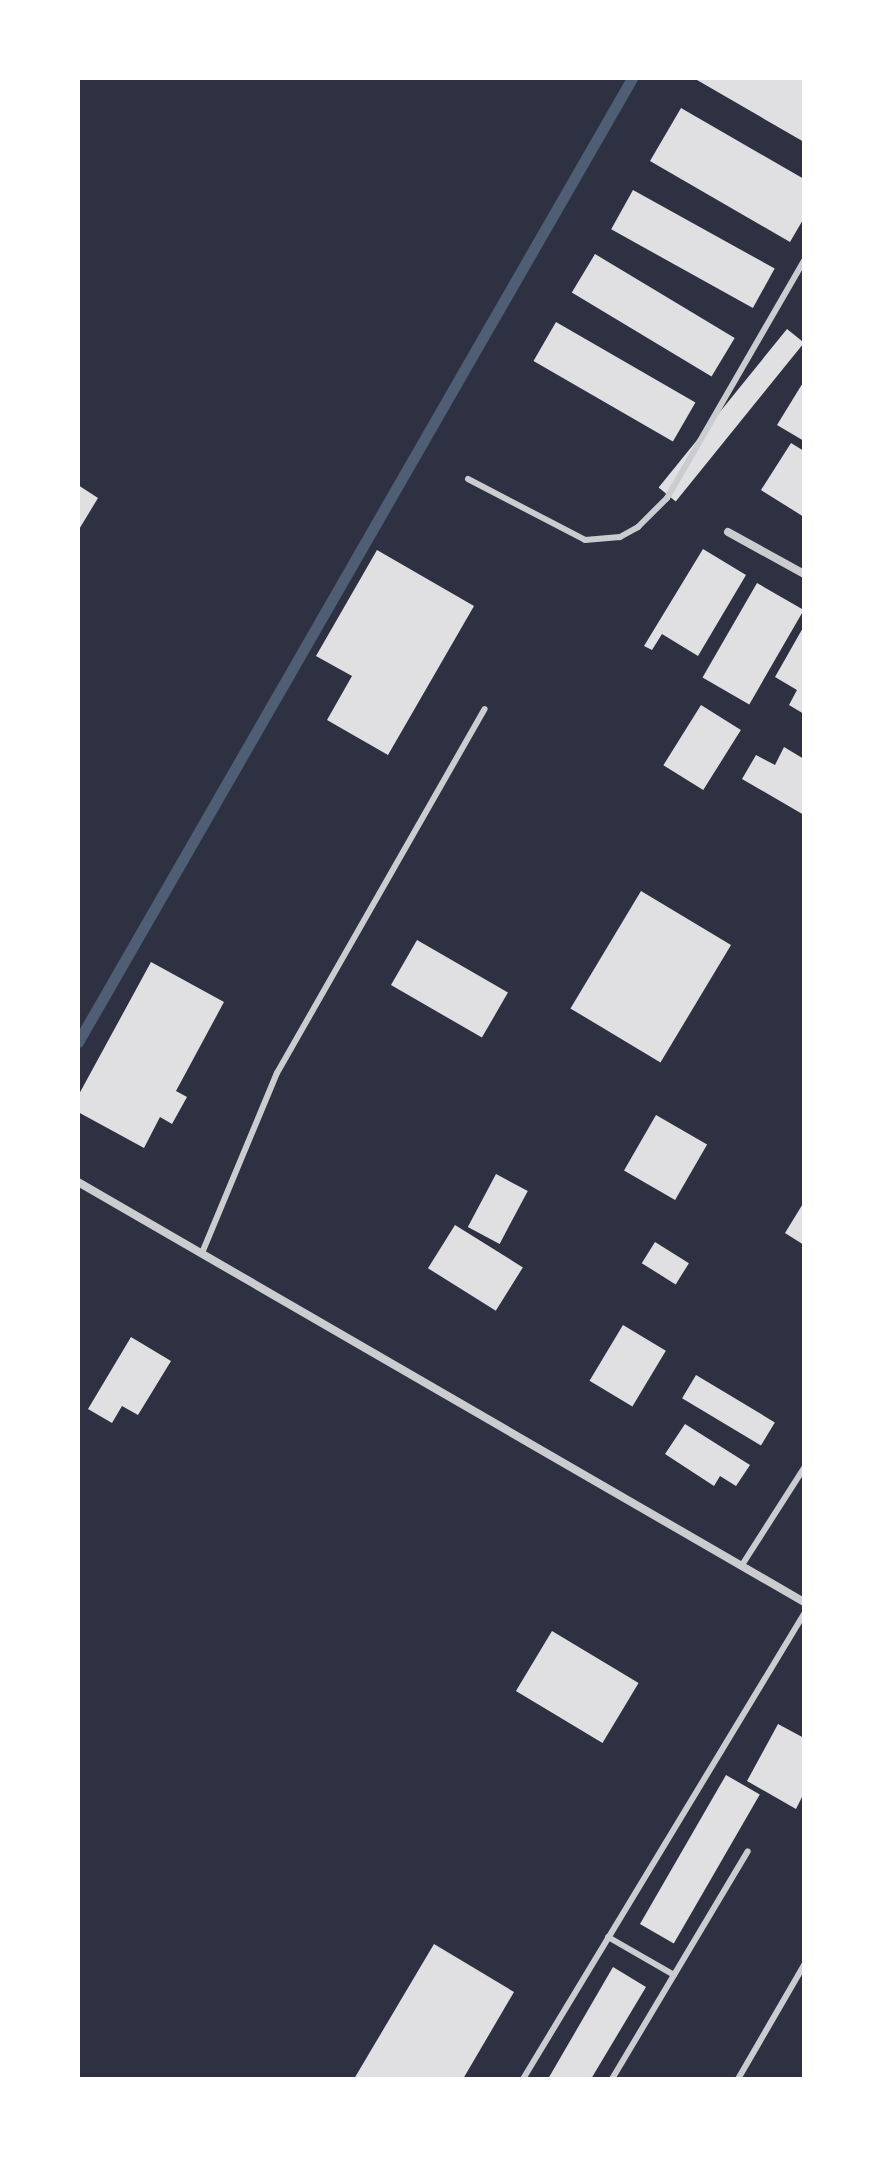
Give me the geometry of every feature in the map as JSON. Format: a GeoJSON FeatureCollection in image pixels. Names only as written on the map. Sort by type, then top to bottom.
{"type":"FeatureCollection","features":[{"type":"Feature","properties":{"kind":"street"},"geometry":{"type":"LineString","coordinates":[[728,532],[804,574]]}},
{"type":"Feature","properties":{"kind":"street"},"geometry":{"type":"LineString","coordinates":[[78,1182],[804,1602]]}},
{"type":"Feature","properties":{"kind":"lane"},"geometry":{"type":"LineString","coordinates":[[468,479],[585,540],[620,537],[638,527],[667,498],[804,261]]}},
{"type":"Feature","properties":{"kind":"lane"},"geometry":{"type":"LineString","coordinates":[[202,1253],[277,1073],[485,709]]}},
{"type":"Feature","properties":{"kind":"lane"},"geometry":{"type":"LineString","coordinates":[[742,1565],[804,1468]]}},
{"type":"Feature","properties":{"kind":"lane"},"geometry":{"type":"LineString","coordinates":[[523,2079],[804,1614]]}},
{"type":"Feature","properties":{"kind":"lane"},"geometry":{"type":"LineString","coordinates":[[612,2079],[748,1851]]}},
{"type":"Feature","properties":{"kind":"lane"},"geometry":{"type":"LineString","coordinates":[[608,1937],[674,1975]]}},
{"type":"Feature","properties":{"kind":"lane"},"geometry":{"type":"LineString","coordinates":[[738,2079],[804,1965]]}},
{"type":"Feature","properties":{"kind":"building"},"geometry":{"type":"Polygon","coordinates":[[[804,78],[804,142],[697,80],[804,78]]]}},
{"type":"Feature","properties":{"kind":"building"},"geometry":{"type":"Polygon","coordinates":[[[681,108],[804,179],[804,218],[790,242],[650,161],[681,108]]]}},
{"type":"Feature","properties":{"kind":"building"},"geometry":{"type":"Polygon","coordinates":[[[633,190],[775,269],[753,308],[611,229],[633,190]]]}},
{"type":"Feature","properties":{"kind":"building"},"geometry":{"type":"Polygon","coordinates":[[[595,254],[735,338],[712,377],[572,293],[595,254]]]}},
{"type":"Feature","properties":{"kind":"building"},"geometry":{"type":"Polygon","coordinates":[[[556,322],[695,403],[673,441],[534,361],[556,322]]]}},
{"type":"Feature","properties":{"kind":"building"},"geometry":{"type":"Polygon","coordinates":[[[787,329],[804,343],[676,501],[659,488],[787,329]]]}},
{"type":"Feature","properties":{"kind":"building"},"geometry":{"type":"Polygon","coordinates":[[[804,381],[804,441],[777,425],[804,381]]]}},
{"type":"Feature","properties":{"kind":"building"},"geometry":{"type":"Polygon","coordinates":[[[791,443],[804,451],[804,517],[761,490],[791,443]]]}},
{"type":"Feature","properties":{"kind":"building"},"geometry":{"type":"Polygon","coordinates":[[[78,485],[98,498],[78,531],[78,485]]]}},
{"type":"Feature","properties":{"kind":"building"},"geometry":{"type":"Polygon","coordinates":[[[703,549],[746,575],[698,656],[662,634],[652,650],[644,646],[703,549]]]}},
{"type":"Feature","properties":{"kind":"building"},"geometry":{"type":"Polygon","coordinates":[[[377,550],[474,606],[388,755],[327,720],[352,676],[316,656],[377,550]]]}},
{"type":"Feature","properties":{"kind":"building"},"geometry":{"type":"Polygon","coordinates":[[[757,583],[804,610],[749,704],[702,677],[757,583]]]}},
{"type":"Feature","properties":{"kind":"building"},"geometry":{"type":"Polygon","coordinates":[[[804,626],[804,714],[789,705],[797,690],[775,677],[804,626]]]}},
{"type":"Feature","properties":{"kind":"building"},"geometry":{"type":"Polygon","coordinates":[[[701,705],[741,730],[703,790],[663,765],[701,705]]]}},
{"type":"Feature","properties":{"kind":"building"},"geometry":{"type":"Polygon","coordinates":[[[784,747],[804,759],[804,815],[742,779],[756,755],[775,765],[784,747]]]}},
{"type":"Feature","properties":{"kind":"building"},"geometry":{"type":"Polygon","coordinates":[[[641,891],[731,945],[660,1063],[570,1008],[641,891]]]}},
{"type":"Feature","properties":{"kind":"building"},"geometry":{"type":"Polygon","coordinates":[[[417,940],[508,992],[482,1038],[391,985],[417,940]]]}},
{"type":"Feature","properties":{"kind":"building"},"geometry":{"type":"Polygon","coordinates":[[[151,962],[224,1002],[176,1091],[187,1097],[172,1124],[160,1117],[144,1148],[78,1112],[78,1096],[151,962]]]}},
{"type":"Feature","properties":{"kind":"building"},"geometry":{"type":"Polygon","coordinates":[[[656,1115],[707,1144],[675,1200],[624,1170],[656,1115]]]}},
{"type":"Feature","properties":{"kind":"building"},"geometry":{"type":"Polygon","coordinates":[[[496,1174],[528,1191],[500,1244],[468,1227],[496,1174]]]}},
{"type":"Feature","properties":{"kind":"building"},"geometry":{"type":"Polygon","coordinates":[[[804,1202],[804,1245],[785,1233],[804,1202]]]}},
{"type":"Feature","properties":{"kind":"building"},"geometry":{"type":"Polygon","coordinates":[[[455,1225],[523,1267],[496,1311],[428,1268],[455,1225]]]}},
{"type":"Feature","properties":{"kind":"building"},"geometry":{"type":"Polygon","coordinates":[[[655,1242],[689,1263],[676,1284],[642,1263],[655,1242]]]}},
{"type":"Feature","properties":{"kind":"building"},"geometry":{"type":"Polygon","coordinates":[[[623,1325],[666,1351],[632,1406],[590,1381],[623,1325]]]}},
{"type":"Feature","properties":{"kind":"building"},"geometry":{"type":"Polygon","coordinates":[[[131,1337],[171,1361],[138,1415],[122,1406],[112,1423],[88,1409],[131,1337]]]}},
{"type":"Feature","properties":{"kind":"building"},"geometry":{"type":"Polygon","coordinates":[[[696,1375],[775,1422],[761,1446],[682,1398],[696,1375]]]}},
{"type":"Feature","properties":{"kind":"building"},"geometry":{"type":"Polygon","coordinates":[[[685,1424],[750,1465],[736,1486],[720,1476],[714,1486],[665,1454],[685,1424]]]}},
{"type":"Feature","properties":{"kind":"building"},"geometry":{"type":"Polygon","coordinates":[[[552,1631],[639,1683],[603,1743],[516,1691],[552,1631]]]}},
{"type":"Feature","properties":{"kind":"building"},"geometry":{"type":"Polygon","coordinates":[[[778,1724],[804,1738],[804,1793],[796,1809],[747,1781],[778,1724]]]}},
{"type":"Feature","properties":{"kind":"building"},"geometry":{"type":"Polygon","coordinates":[[[726,1775],[760,1794],[674,1943],[640,1924],[726,1775]]]}},
{"type":"Feature","properties":{"kind":"building"},"geometry":{"type":"Polygon","coordinates":[[[434,1944],[514,1992],[463,2079],[354,2079],[434,1944]]]}},
{"type":"Feature","properties":{"kind":"building"},"geometry":{"type":"Polygon","coordinates":[[[613,1967],[646,1987],[591,2079],[548,2079],[613,1967]]]}},
{"type":"Feature","properties":{"kind":"waterway"},"geometry":{"type":"LineString","coordinates":[[78,1042],[632,78]]}}]}
